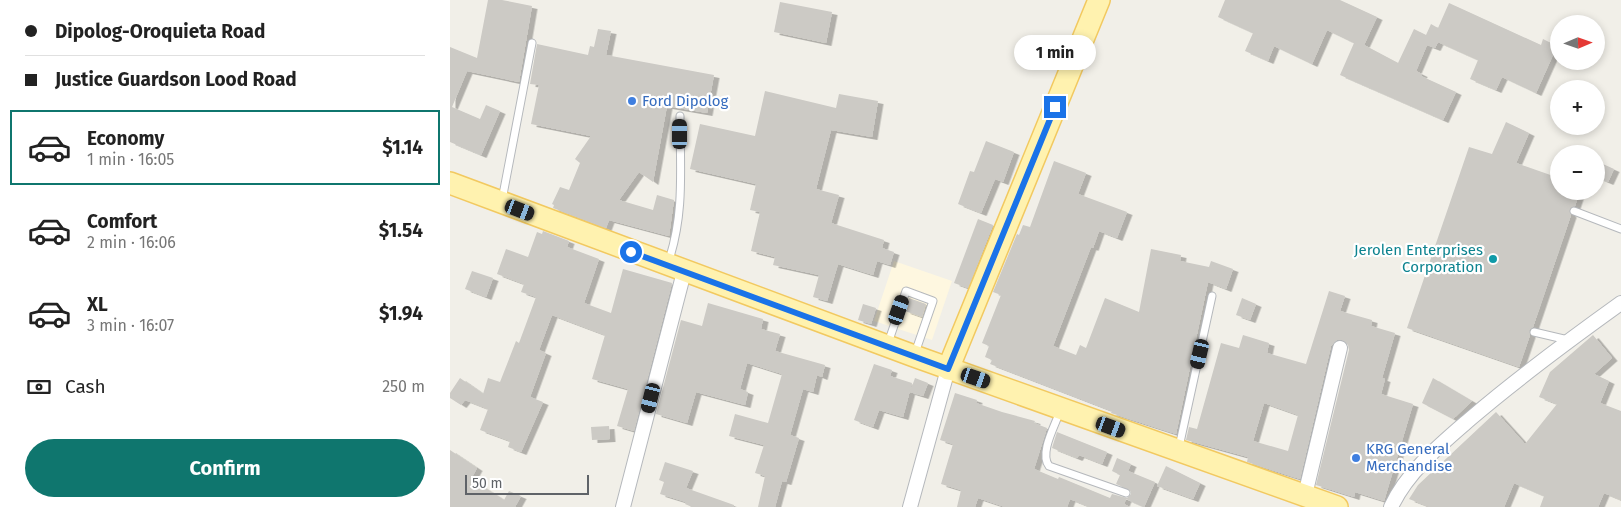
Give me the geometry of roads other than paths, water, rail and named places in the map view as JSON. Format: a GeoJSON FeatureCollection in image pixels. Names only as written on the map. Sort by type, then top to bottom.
{"type":"FeatureCollection","features":[{"type":"Feature","properties":{"kind":"main road"},"geometry":{"type":"LineString","coordinates":[[948,369],[1099,0]]}},
{"type":"Feature","properties":{"kind":"main road"},"geometry":{"type":"LineString","coordinates":[[450,183],[948,369],[1337,507]]}},
{"type":"Feature","properties":{"kind":"street"},"geometry":{"type":"LineString","coordinates":[[623,507],[676,269]]}},
{"type":"Feature","properties":{"kind":"street"},"geometry":{"type":"LineString","coordinates":[[1391,507],[1422,464],[1449,437],[1537,363],[1621,303]]}},
{"type":"Feature","properties":{"kind":"street"},"geometry":{"type":"LineString","coordinates":[[1305,495],[1340,348]]}},
{"type":"Feature","properties":{"kind":"street"},"geometry":{"type":"LineString","coordinates":[[910,507],[948,369]]}},
{"type":"Feature","properties":{"kind":"lane"},"geometry":{"type":"LineString","coordinates":[[502,203],[532,43]]}},
{"type":"Feature","properties":{"kind":"lane"},"geometry":{"type":"LineString","coordinates":[[676,269],[679,226],[680,116]]}},
{"type":"Feature","properties":{"kind":"lane"},"geometry":{"type":"LineString","coordinates":[[1574,211],[1621,229]]}},
{"type":"Feature","properties":{"kind":"lane"},"geometry":{"type":"LineString","coordinates":[[887,346],[906,292],[933,301],[914,356]]}},
{"type":"Feature","properties":{"kind":"lane"},"geometry":{"type":"LineString","coordinates":[[1178,451],[1212,296]]}},
{"type":"Feature","properties":{"kind":"lane"},"geometry":{"type":"LineString","coordinates":[[1534,332],[1569,340]]}},
{"type":"Feature","properties":{"kind":"lane"},"geometry":{"type":"LineString","coordinates":[[1061,409],[1046,451],[1046,462],[1049,466],[1126,493]]}},
{"type":"Feature","properties":{"kind":"place","name":"Ford Dipolog"},"geometry":{"type":"Point","coordinates":[632,101]}},
{"type":"Feature","properties":{"kind":"place","name":"Jerolen Enterprises Corporation"},"geometry":{"type":"Point","coordinates":[1493,259]}},
{"type":"Feature","properties":{"kind":"place","name":"KRG General Merchandise"},"geometry":{"type":"Point","coordinates":[1356,458]}}]}
